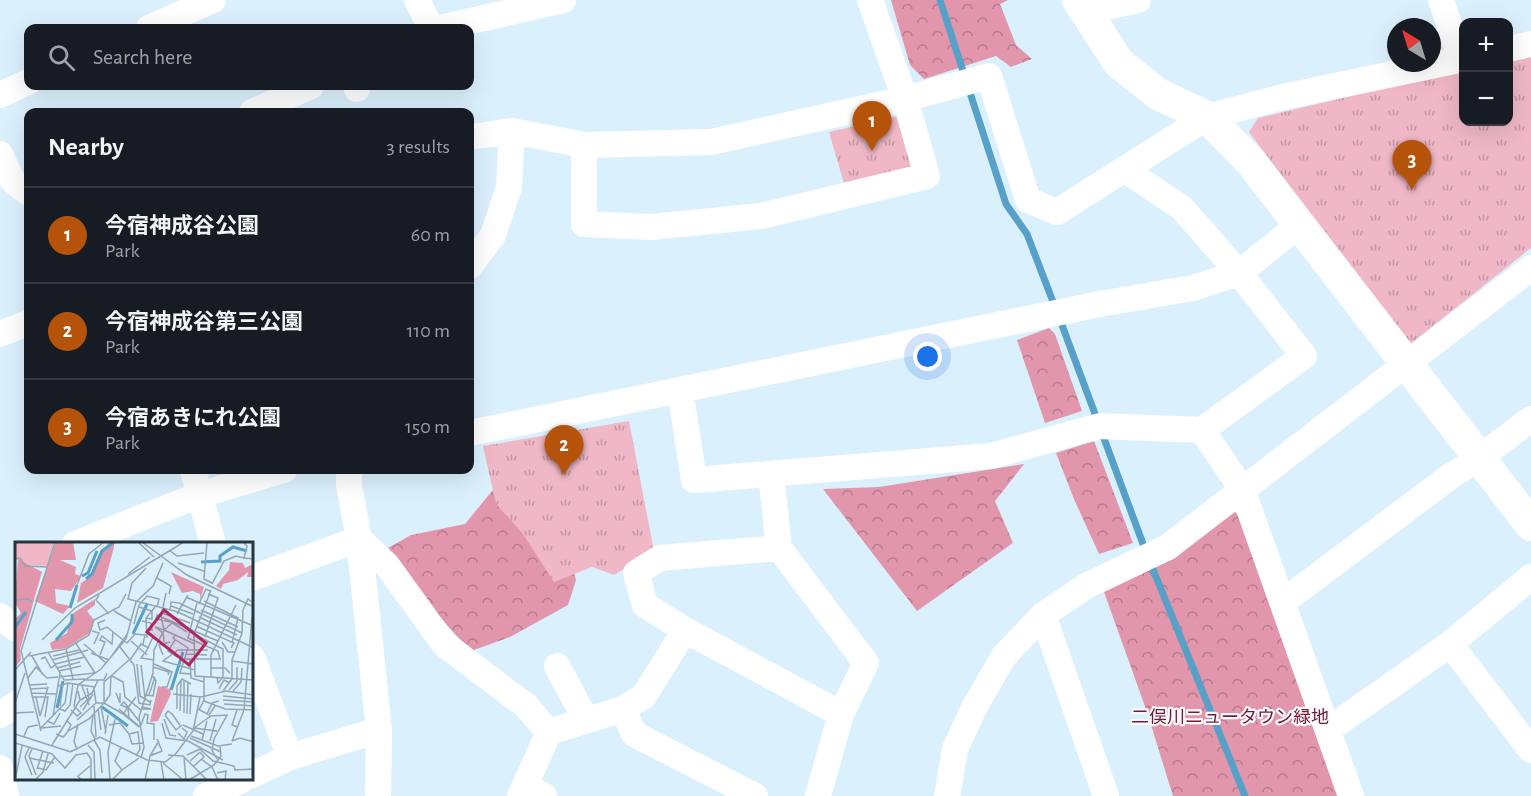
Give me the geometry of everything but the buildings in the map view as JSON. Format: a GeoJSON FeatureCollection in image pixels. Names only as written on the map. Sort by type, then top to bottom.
{"type":"FeatureCollection","features":[{"type":"Feature","properties":{"kind":"street"},"geometry":{"type":"LineString","coordinates":[[158,24],[213,0]]}},
{"type":"Feature","properties":{"kind":"street"},"geometry":{"type":"LineString","coordinates":[[417,0],[429,24]]}},
{"type":"Feature","properties":{"kind":"street"},"geometry":{"type":"LineString","coordinates":[[458,24],[563,0]]}},
{"type":"Feature","properties":{"kind":"street"},"geometry":{"type":"LineString","coordinates":[[584,145],[585,224],[652,227],[760,216],[927,176],[905,99],[870,0]]}},
{"type":"Feature","properties":{"kind":"street"},"geometry":{"type":"LineString","coordinates":[[1138,0],[1081,6],[1119,63],[1158,94],[1207,117],[1251,162],[1531,525]]}},
{"type":"Feature","properties":{"kind":"street"},"geometry":{"type":"LineString","coordinates":[[1441,0],[1459,51]]}},
{"type":"Feature","properties":{"kind":"street"},"geometry":{"type":"LineString","coordinates":[[1513,48],[1531,44]]}},
{"type":"Feature","properties":{"kind":"street"},"geometry":{"type":"LineString","coordinates":[[474,136],[512,131],[584,145],[711,142],[905,99],[989,76],[1028,200],[1057,212],[1207,117],[1282,97],[1459,60]]}},
{"type":"Feature","properties":{"kind":"street"},"geometry":{"type":"LineString","coordinates":[[0,95],[24,84]]}},
{"type":"Feature","properties":{"kind":"street"},"geometry":{"type":"LineString","coordinates":[[261,108],[302,90]]}},
{"type":"Feature","properties":{"kind":"street"},"geometry":{"type":"LineString","coordinates":[[474,261],[493,235],[509,187],[512,131]]}},
{"type":"Feature","properties":{"kind":"street"},"geometry":{"type":"LineString","coordinates":[[0,154],[13,186]]}},
{"type":"Feature","properties":{"kind":"street"},"geometry":{"type":"LineString","coordinates":[[680,390],[694,480],[991,456],[1100,426],[1202,430],[1304,356],[1239,273],[1182,208],[1125,170]]}},
{"type":"Feature","properties":{"kind":"street"},"geometry":{"type":"LineString","coordinates":[[474,431],[1100,304],[1193,288],[1239,273],[1299,225]]}},
{"type":"Feature","properties":{"kind":"street"},"geometry":{"type":"LineString","coordinates":[[947,796],[955,749],[974,708],[1004,656],[1043,615],[1086,586],[1168,547],[1531,268]]}},
{"type":"Feature","properties":{"kind":"street"},"geometry":{"type":"LineString","coordinates":[[0,334],[24,325]]}},
{"type":"Feature","properties":{"kind":"street"},"geometry":{"type":"LineString","coordinates":[[1283,602],[1452,475],[1478,459],[1531,419]]}},
{"type":"Feature","properties":{"kind":"street"},"geometry":{"type":"LineString","coordinates":[[1202,430],[1242,489],[1352,796]]}},
{"type":"Feature","properties":{"kind":"street"},"geometry":{"type":"LineString","coordinates":[[194,474],[212,542]]}},
{"type":"Feature","properties":{"kind":"street"},"geometry":{"type":"LineString","coordinates":[[80,542],[199,495],[270,474]]}},
{"type":"Feature","properties":{"kind":"street"},"geometry":{"type":"LineString","coordinates":[[349,474],[359,539],[379,730],[378,796]]}},
{"type":"Feature","properties":{"kind":"street"},"geometry":{"type":"LineString","coordinates":[[771,474],[780,548],[866,663],[841,714],[818,796]]}},
{"type":"Feature","properties":{"kind":"street"},"geometry":{"type":"LineString","coordinates":[[254,577],[359,539]]}},
{"type":"Feature","properties":{"kind":"street"},"geometry":{"type":"LineString","coordinates":[[359,539],[387,566],[444,644],[525,705],[549,732]]}},
{"type":"Feature","properties":{"kind":"street"},"geometry":{"type":"LineString","coordinates":[[780,548],[660,558],[636,573],[645,605],[685,630],[841,714]]}},
{"type":"Feature","properties":{"kind":"street"},"geometry":{"type":"LineString","coordinates":[[1328,730],[1450,644],[1531,577]]}},
{"type":"Feature","properties":{"kind":"street"},"geometry":{"type":"LineString","coordinates":[[1043,615],[1106,796]]}},
{"type":"Feature","properties":{"kind":"street"},"geometry":{"type":"LineString","coordinates":[[0,616],[15,628]]}},
{"type":"Feature","properties":{"kind":"street"},"geometry":{"type":"LineString","coordinates":[[549,732],[623,709],[644,696],[685,630]]}},
{"type":"Feature","properties":{"kind":"street"},"geometry":{"type":"LineString","coordinates":[[1450,644],[1531,750]]}},
{"type":"Feature","properties":{"kind":"street"},"geometry":{"type":"LineString","coordinates":[[254,662],[290,757]]}},
{"type":"Feature","properties":{"kind":"street"},"geometry":{"type":"LineString","coordinates":[[557,666],[586,720]]}},
{"type":"Feature","properties":{"kind":"street"},"geometry":{"type":"LineString","coordinates":[[0,715],[15,705]]}},
{"type":"Feature","properties":{"kind":"street"},"geometry":{"type":"LineString","coordinates":[[623,709],[634,734],[755,796]]}},
{"type":"Feature","properties":{"kind":"street"},"geometry":{"type":"LineString","coordinates":[[254,774],[290,757],[379,730]]}},
{"type":"Feature","properties":{"kind":"street"},"geometry":{"type":"LineString","coordinates":[[530,793],[549,732]]}},
{"type":"Feature","properties":{"kind":"street"},"geometry":{"type":"LineString","coordinates":[[0,768],[6,796]]}},
{"type":"Feature","properties":{"kind":"street"},"geometry":{"type":"LineString","coordinates":[[206,796],[240,781]]}},
{"type":"Feature","properties":{"kind":"green space"},"geometry":{"type":"Polygon","coordinates":[[[891,0],[1008,0],[1000,4],[1016,45],[1032,59],[1011,67],[996,56],[924,79],[910,65],[891,0]]]}},
{"type":"Feature","properties":{"kind":"green space"},"geometry":{"type":"Polygon","coordinates":[[[1531,53],[1531,248],[1409,345],[1249,132],[1258,118],[1459,70],[1459,126],[1513,126],[1513,57],[1531,53]]]}},
{"type":"Feature","properties":{"kind":"green space"},"geometry":{"type":"Polygon","coordinates":[[[899,116],[916,171],[845,187],[829,132],[899,116]]]}},
{"type":"Feature","properties":{"kind":"green space"},"geometry":{"type":"Polygon","coordinates":[[[1049,328],[1055,334],[1082,411],[1045,423],[1017,340],[1049,328]]]}},
{"type":"Feature","properties":{"kind":"green space"},"geometry":{"type":"Polygon","coordinates":[[[629,421],[654,551],[614,575],[592,567],[554,582],[523,534],[496,504],[483,446],[629,421]]]}},
{"type":"Feature","properties":{"kind":"green space"},"geometry":{"type":"Polygon","coordinates":[[[1094,441],[1133,543],[1099,554],[1056,453],[1094,441]]]}},
{"type":"Feature","properties":{"kind":"green space"},"geometry":{"type":"Polygon","coordinates":[[[1024,464],[995,501],[1013,543],[917,611],[823,489],[879,487],[1024,464]]]}},
{"type":"Feature","properties":{"kind":"green space"},"geometry":{"type":"Polygon","coordinates":[[[506,474],[567,545],[576,580],[568,605],[510,637],[471,651],[416,589],[388,548],[411,535],[465,524],[506,474]]]}},
{"type":"Feature","properties":{"kind":"green space","name":"二俣川ニュータウン緑地"},"geometry":{"type":"Polygon","coordinates":[[[1232,509],[1239,516],[1342,796],[1173,796],[1147,712],[1104,592],[1175,558],[1232,509]]]}},
{"type":"Feature","properties":{"kind":"waterway"},"geometry":{"type":"LineString","coordinates":[[940,0],[1006,204],[1027,234],[1055,307]]}},
{"type":"Feature","properties":{"kind":"waterway"},"geometry":{"type":"LineString","coordinates":[[1059,317],[1098,422]]}},
{"type":"Feature","properties":{"kind":"waterway"},"geometry":{"type":"LineString","coordinates":[[1102,433],[1146,552]]}},
{"type":"Feature","properties":{"kind":"waterway"},"geometry":{"type":"LineString","coordinates":[[1150,562],[1245,796]]}},
{"type":"Feature","properties":{"kind":"place","name":"今宿神成谷公園"},"geometry":{"type":"Point","coordinates":[872,151]}},
{"type":"Feature","properties":{"kind":"place","name":"今宿あきにれ公園"},"geometry":{"type":"Point","coordinates":[1412,190]}},
{"type":"Feature","properties":{"kind":"place","name":"今宿神成谷第三公園"},"geometry":{"type":"Point","coordinates":[564,475]}}]}
